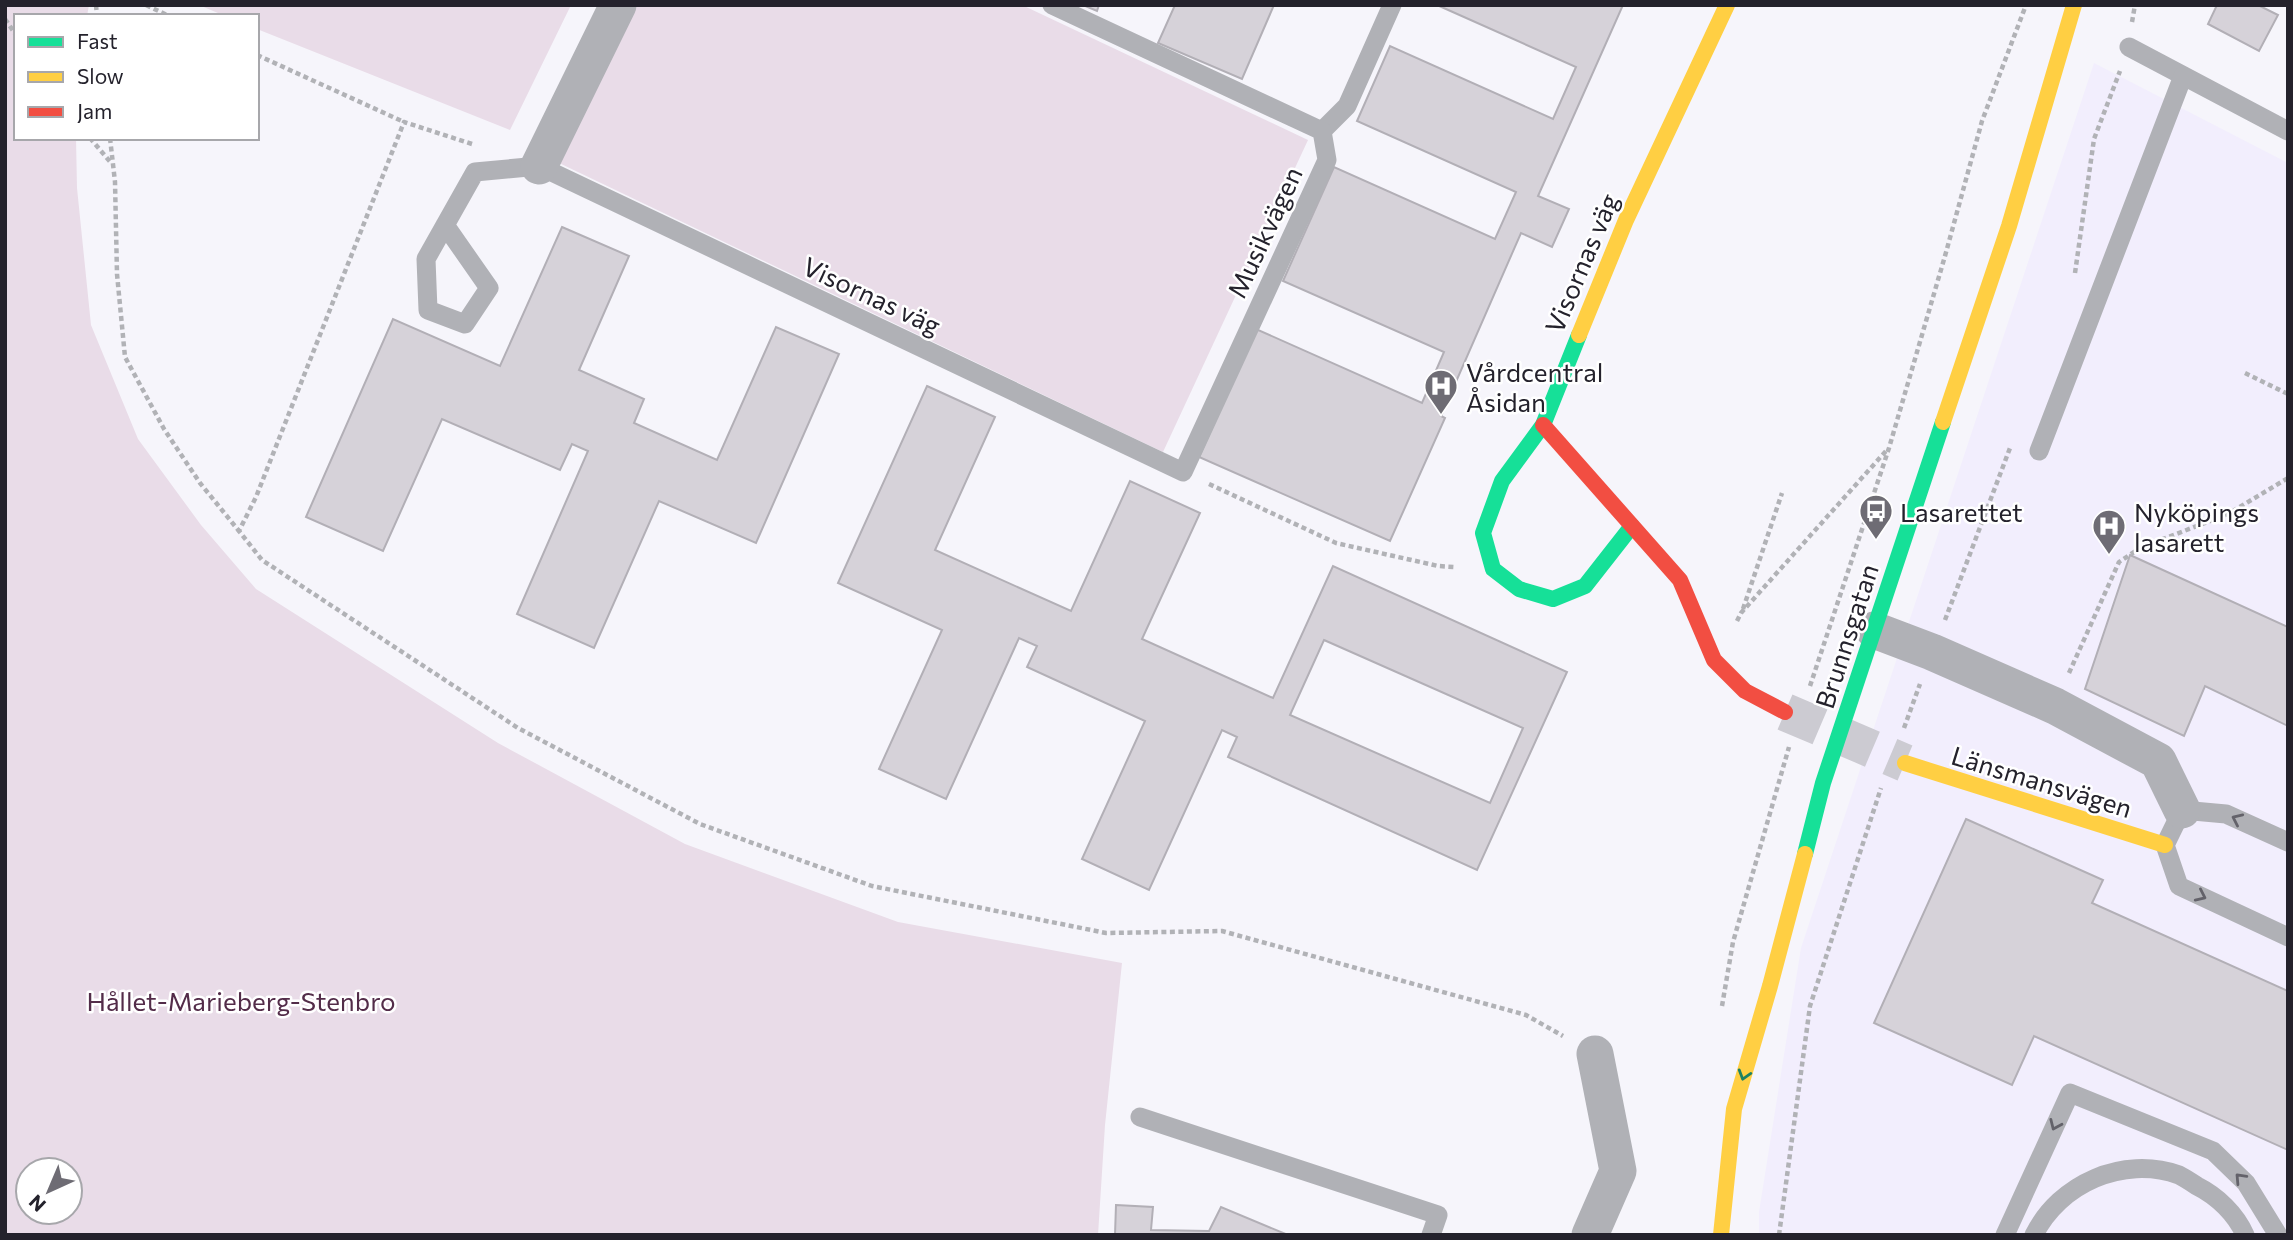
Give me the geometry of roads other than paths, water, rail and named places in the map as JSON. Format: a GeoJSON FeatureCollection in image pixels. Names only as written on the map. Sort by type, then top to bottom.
{"type":"FeatureCollection","features":[{"type":"Feature","properties":{"kind":"main road","name":"Visornas väg"},"geometry":{"type":"LineString","coordinates":[[1632,526],[1585,586],[1553,599],[1519,589],[1493,569],[1483,533],[1502,481],[1543,425],[1626,220],[1727,5]]}},
{"type":"Feature","properties":{"kind":"main road","name":"Brunnsgatan"},"geometry":{"type":"LineString","coordinates":[[1721,1235],[1734,1109],[1770,986],[1823,783],[2009,226],[2074,5]]}},
{"type":"Feature","properties":{"kind":"main road","name":"Brunnsgatan"},"geometry":{"type":"LineString","coordinates":[[2009,226],[2075,56]]}},
{"type":"Feature","properties":{"kind":"main road"},"geometry":{"type":"LineString","coordinates":[[1543,425],[1680,580],[1714,660],[1745,691],[1786,712]]}},
{"type":"Feature","properties":{"kind":"main road","name":"Länsmansvägen"},"geometry":{"type":"LineString","coordinates":[[1905,763],[2165,845]]}},
{"type":"Feature","properties":{"kind":"main road","name":"Brunnsgatan"},"geometry":{"type":"LineString","coordinates":[[1762,1075],[1770,986]]}},
{"type":"Feature","properties":{"kind":"street"},"geometry":{"type":"LineString","coordinates":[[539,166],[618,5]]}},
{"type":"Feature","properties":{"kind":"street"},"geometry":{"type":"LineString","coordinates":[[1874,630],[1932,652],[2055,706],[2158,761],[2182,810]]}},
{"type":"Feature","properties":{"kind":"street"},"geometry":{"type":"LineString","coordinates":[[1590,1235],[1618,1171],[1595,1054]]}},
{"type":"Feature","properties":{"kind":"lane"},"geometry":{"type":"LineString","coordinates":[[1052,5],[1322,131],[1347,106],[1392,5]]}},
{"type":"Feature","properties":{"kind":"lane"},"geometry":{"type":"LineString","coordinates":[[2129,47],[2288,131]]}},
{"type":"Feature","properties":{"kind":"lane"},"geometry":{"type":"LineString","coordinates":[[2039,451],[2183,76]]}},
{"type":"Feature","properties":{"kind":"lane","name":"Musikvägen"},"geometry":{"type":"LineString","coordinates":[[1183,471],[1327,160],[1322,131]]}},
{"type":"Feature","properties":{"kind":"lane"},"geometry":{"type":"LineString","coordinates":[[445,225],[489,288],[465,324],[428,310],[426,259],[445,225],[475,172],[539,166]]}},
{"type":"Feature","properties":{"kind":"lane","name":"Visornas väg"},"geometry":{"type":"LineString","coordinates":[[539,166],[1183,471]]}},
{"type":"Feature","properties":{"kind":"lane"},"geometry":{"type":"LineString","coordinates":[[2288,842],[2226,814],[2182,810],[2165,845],[2179,886],[2288,937]]}},
{"type":"Feature","properties":{"kind":"lane"},"geometry":{"type":"LineString","coordinates":[[2005,1235],[2070,1093],[2213,1151],[2246,1183],[2278,1235]]}},
{"type":"Feature","properties":{"kind":"lane"},"geometry":{"type":"LineString","coordinates":[[1140,1118],[1438,1215],[1431,1235]]}},
{"type":"Feature","properties":{"kind":"lane"},"geometry":{"type":"LineString","coordinates":[[2034,1235],[2042,1218],[2069,1191],[2103,1174],[2141,1168],[2178,1175],[2214,1195],[2241,1226],[2245,1235]]}},
{"type":"Feature","properties":{"kind":"tunnel"},"geometry":{"type":"LineString","coordinates":[[1785,712],[1905,763]]}},
{"type":"Feature","properties":{"kind":"place","name":"Vårdcentral Åsidan"},"geometry":{"type":"Point","coordinates":[1441,416]}},
{"type":"Feature","properties":{"kind":"place","name":"Lasarettet"},"geometry":{"type":"Point","coordinates":[1876,541]}},
{"type":"Feature","properties":{"kind":"place","name":"Nyköpings lasarett"},"geometry":{"type":"Point","coordinates":[2109,556]}},
{"type":"Feature","properties":{"kind":"park label","name":"Hållet-Marieberg-Stenbro"},"geometry":{"type":"Point","coordinates":[241,1000]}}]}
